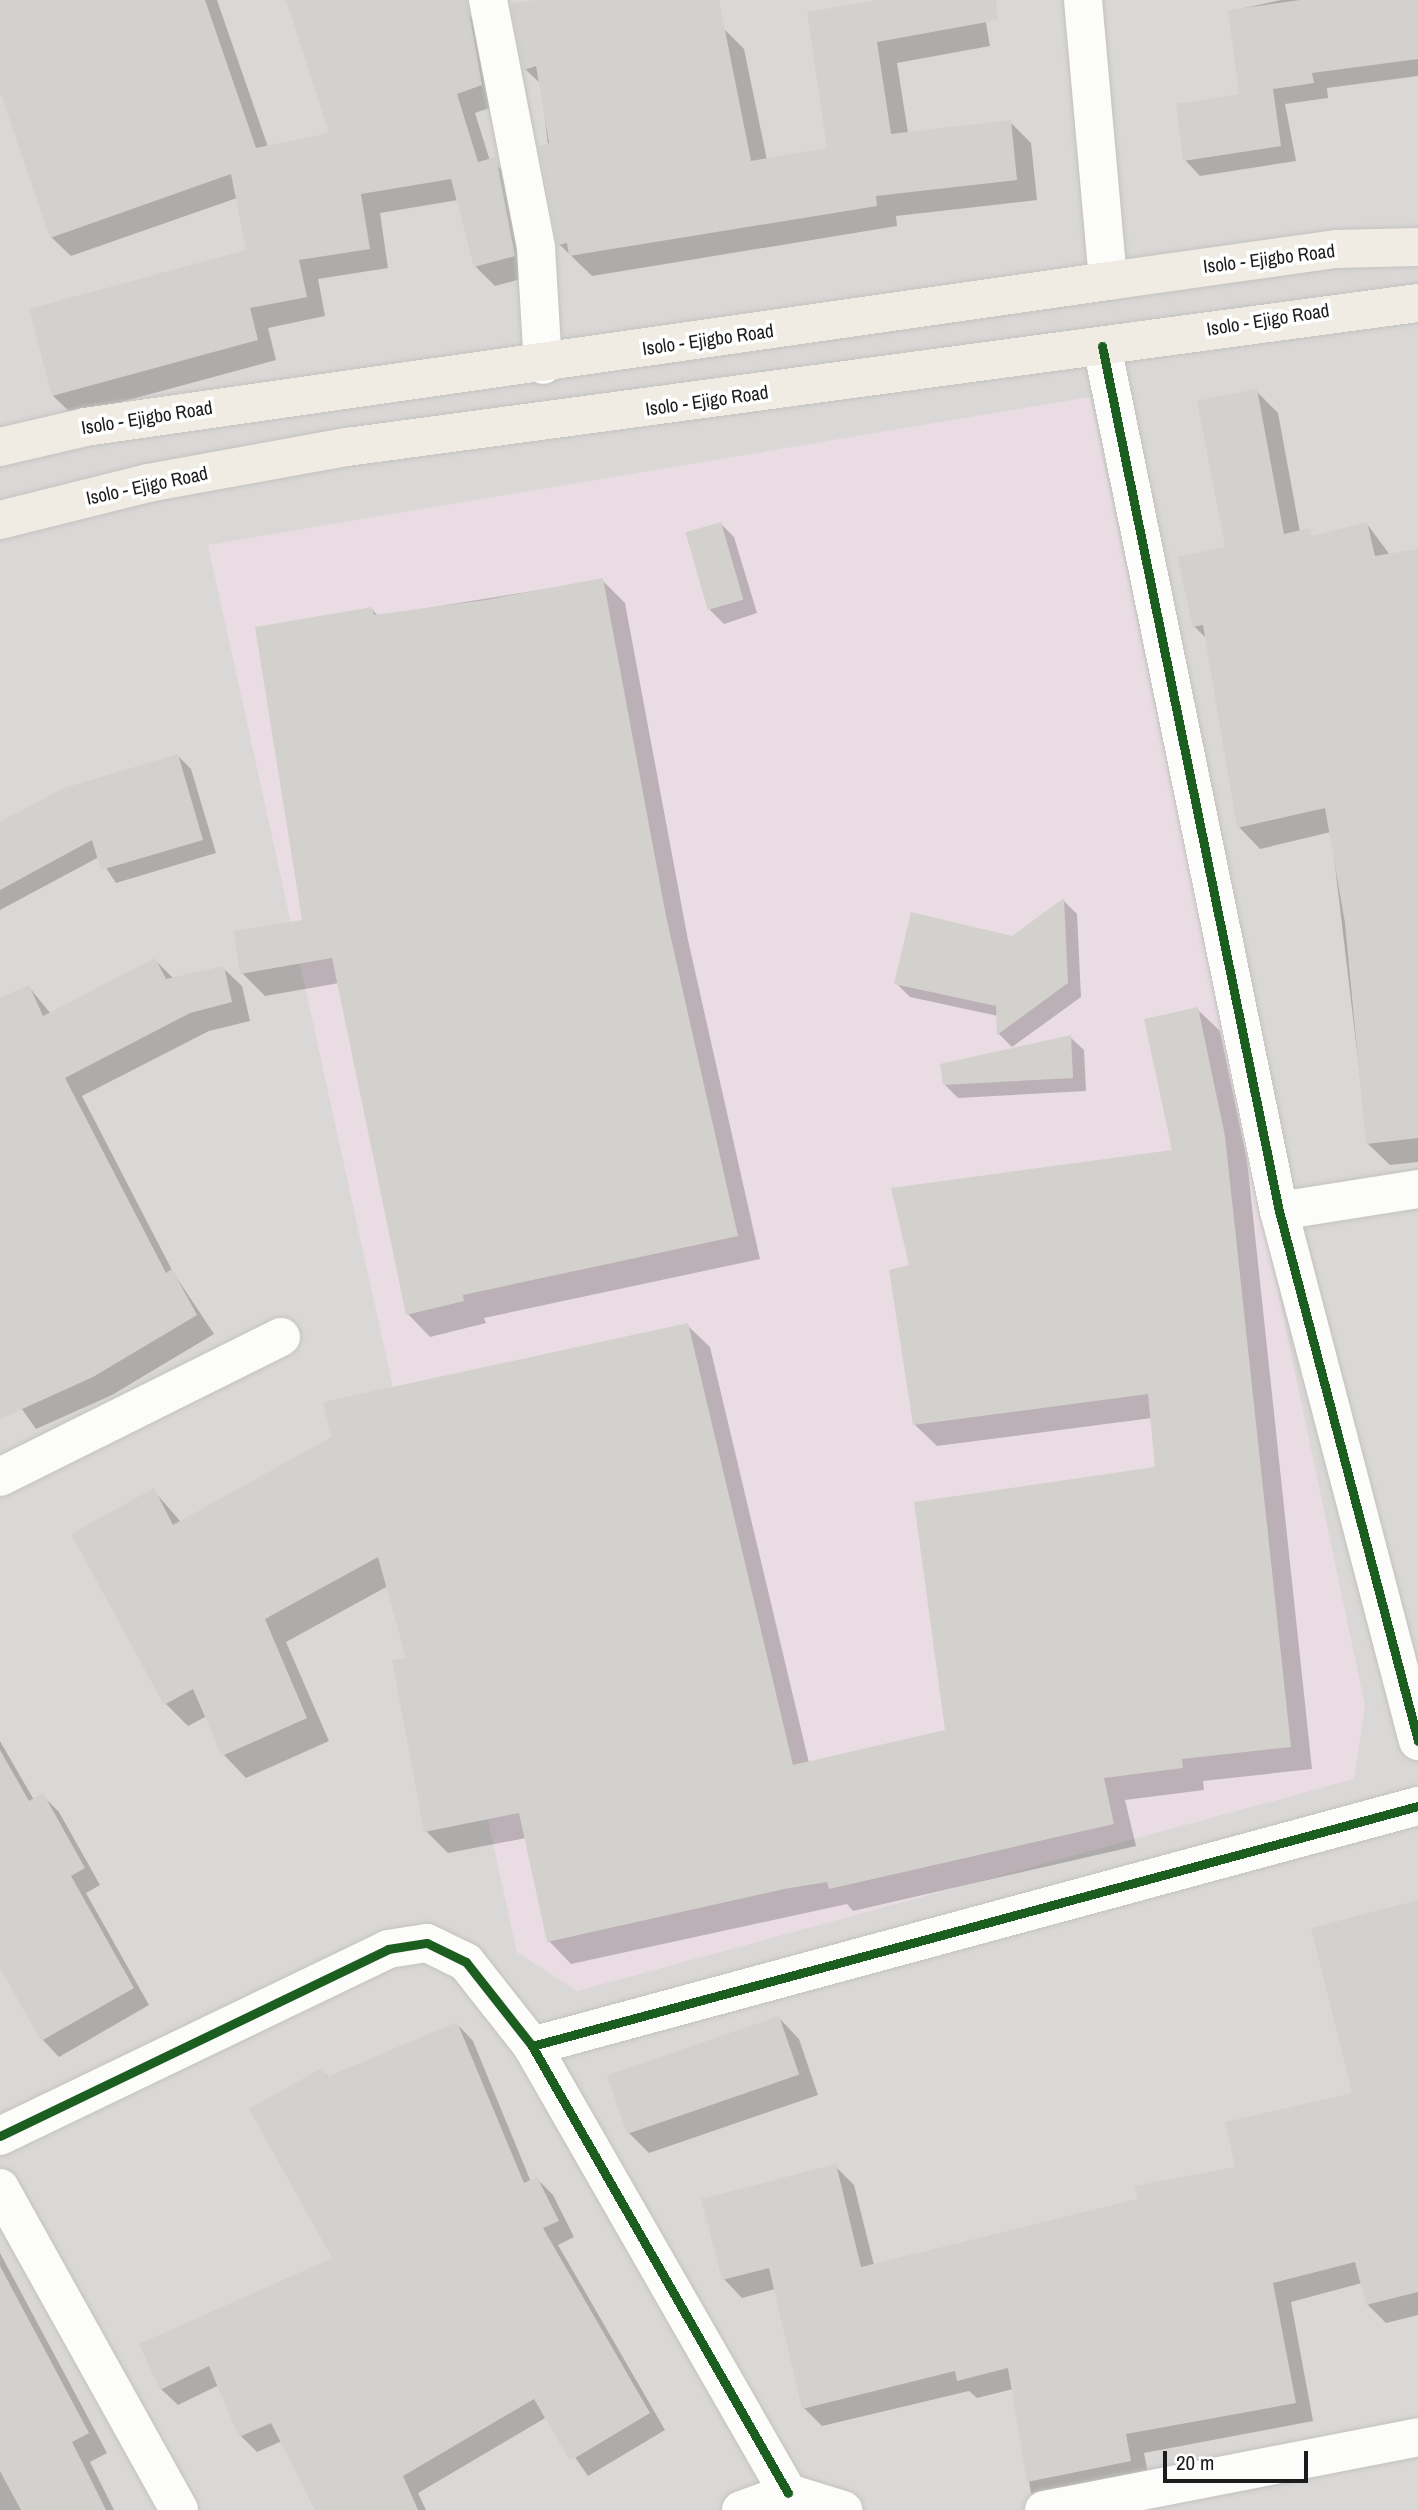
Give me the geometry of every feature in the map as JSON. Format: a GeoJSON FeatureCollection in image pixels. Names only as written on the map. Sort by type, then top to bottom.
{"type":"FeatureCollection","features":[{"type":"Feature","properties":{"kind":"main road","name":"Isolo - Ejigbo Road"},"geometry":{"type":"LineString","coordinates":[[0,447],[85,426],[543,365],[1108,281],[1336,249],[1418,247]]}},
{"type":"Feature","properties":{"kind":"main road","name":"Isolo - Ejigo Road"},"geometry":{"type":"LineString","coordinates":[[0,520],[148,483],[347,447],[1418,303]]}},
{"type":"Feature","properties":{"kind":"street"},"geometry":{"type":"LineString","coordinates":[[488,0],[536,248],[543,365]]}},
{"type":"Feature","properties":{"kind":"street"},"geometry":{"type":"LineString","coordinates":[[1083,0],[1108,281]]}},
{"type":"Feature","properties":{"kind":"street"},"geometry":{"type":"LineString","coordinates":[[1102,346],[1279,1211],[1418,1741]]}},
{"type":"Feature","properties":{"kind":"street"},"geometry":{"type":"LineString","coordinates":[[1279,1211],[1418,1189]]}},
{"type":"Feature","properties":{"kind":"street"},"geometry":{"type":"LineString","coordinates":[[0,1477],[281,1337]]}},
{"type":"Feature","properties":{"kind":"street"},"geometry":{"type":"LineString","coordinates":[[532,2046],[1418,1806]]}},
{"type":"Feature","properties":{"kind":"street"},"geometry":{"type":"LineString","coordinates":[[0,2136],[388,1949],[427,1943],[466,1962],[532,2046],[788,2493]]}},
{"type":"Feature","properties":{"kind":"street"},"geometry":{"type":"LineString","coordinates":[[0,2188],[179,2510]]}},
{"type":"Feature","properties":{"kind":"street"},"geometry":{"type":"LineString","coordinates":[[1044,2510],[1418,2437]]}},
{"type":"Feature","properties":{"kind":"street"},"geometry":{"type":"LineString","coordinates":[[741,2510],[788,2493],[843,2510]]}},
{"type":"Feature","properties":{"kind":"shaded area"},"geometry":{"type":"Polygon","coordinates":[[[0,0],[1418,0],[1418,2510],[0,2510],[0,0]]]}},
{"type":"Feature","properties":{"kind":"shaded area"},"geometry":{"type":"Polygon","coordinates":[[[1090,397],[1365,1706],[1354,1779],[577,1991],[517,1952],[208,545],[1090,397]]]}},
{"type":"Feature","properties":{"kind":"building"},"geometry":{"type":"Polygon","coordinates":[[[0,0],[205,0],[256,148],[329,133],[286,0],[467,0],[482,85],[457,94],[478,162],[496,157],[515,256],[474,267],[451,179],[361,194],[370,249],[299,260],[307,297],[250,308],[258,340],[52,396],[29,309],[246,250],[231,174],[50,238],[0,92],[0,0]]]}},
{"type":"Feature","properties":{"kind":"building"},"geometry":{"type":"Polygon","coordinates":[[[535,0],[719,0],[751,161],[827,148],[807,12],[878,0],[996,0],[998,20],[877,42],[891,134],[1011,120],[1017,180],[876,196],[877,206],[569,256],[567,243],[558,245],[539,146],[549,143],[536,66],[524,70],[511,4],[535,0]]]}},
{"type":"Feature","properties":{"kind":"building"},"geometry":{"type":"Polygon","coordinates":[[[1300,0],[1418,0],[1418,59],[1312,73],[1314,83],[1273,89],[1281,146],[1183,161],[1176,104],[1239,94],[1228,10],[1300,0]]]}},
{"type":"Feature","properties":{"kind":"building"},"geometry":{"type":"Polygon","coordinates":[[[1257,389],[1284,534],[1310,528],[1312,536],[1367,522],[1375,556],[1418,549],[1418,1138],[1366,1144],[1345,923],[1325,808],[1237,828],[1203,625],[1193,627],[1177,557],[1225,547],[1197,401],[1257,389]]]}},
{"type":"Feature","properties":{"kind":"building"},"geometry":{"type":"Polygon","coordinates":[[[721,522],[743,600],[708,610],[685,532],[721,522]]]}},
{"type":"Feature","properties":{"kind":"building"},"geometry":{"type":"Polygon","coordinates":[[[603,578],[666,916],[738,1236],[463,1295],[464,1301],[406,1315],[332,958],[240,974],[234,931],[302,920],[255,627],[372,607],[374,615],[486,600],[603,578]]]}},
{"type":"Feature","properties":{"kind":"building"},"geometry":{"type":"Polygon","coordinates":[[[178,754],[203,840],[101,870],[92,840],[0,890],[0,822],[64,788],[178,754]]]}},
{"type":"Feature","properties":{"kind":"building"},"geometry":{"type":"Polygon","coordinates":[[[1064,898],[1068,983],[997,1035],[996,1006],[894,984],[911,912],[1012,936],[1064,898]]]}},
{"type":"Feature","properties":{"kind":"building"},"geometry":{"type":"Polygon","coordinates":[[[155,958],[166,979],[224,966],[232,1002],[190,1013],[65,1078],[166,1273],[172,1269],[197,1315],[93,1377],[0,1419],[0,998],[29,985],[43,1016],[155,958]]]}},
{"type":"Feature","properties":{"kind":"building"},"geometry":{"type":"Polygon","coordinates":[[[1198,1007],[1225,1136],[1291,1747],[1182,1759],[1183,1768],[1104,1778],[1114,1824],[829,1889],[827,1882],[784,1889],[547,1942],[519,1813],[424,1832],[392,1660],[406,1658],[378,1557],[265,1619],[307,1718],[222,1756],[193,1689],[164,1705],[71,1534],[154,1488],[173,1525],[331,1437],[323,1402],[688,1323],[793,1765],[945,1730],[914,1502],[1155,1467],[1148,1394],[913,1425],[889,1270],[909,1265],[891,1188],[1172,1150],[1144,1019],[1198,1007]]]}},
{"type":"Feature","properties":{"kind":"building"},"geometry":{"type":"Polygon","coordinates":[[[1071,1035],[1073,1078],[943,1085],[940,1064],[1071,1035]]]}},
{"type":"Feature","properties":{"kind":"building"},"geometry":{"type":"Polygon","coordinates":[[[0,1750],[29,1801],[43,1793],[85,1868],[71,1876],[134,1988],[41,2041],[0,1968],[0,1750]]]}},
{"type":"Feature","properties":{"kind":"building"},"geometry":{"type":"Polygon","coordinates":[[[1418,1900],[1418,2292],[1366,2305],[1355,2262],[1273,2283],[1296,2403],[1126,2434],[1131,2461],[1027,2482],[1008,2368],[957,2381],[955,2371],[802,2409],[769,2268],[722,2280],[701,2199],[836,2164],[861,2267],[1137,2199],[1135,2186],[1235,2167],[1225,2122],[1352,2093],[1311,1928],[1418,1900]]]}},
{"type":"Feature","properties":{"kind":"building"},"geometry":{"type":"Polygon","coordinates":[[[779,2016],[799,2075],[627,2134],[607,2075],[779,2016]]]}},
{"type":"Feature","properties":{"kind":"building"},"geometry":{"type":"Polygon","coordinates":[[[457,2022],[524,2183],[537,2177],[559,2221],[543,2228],[650,2413],[570,2461],[534,2399],[403,2476],[418,2510],[315,2510],[271,2423],[239,2437],[209,2366],[160,2390],[139,2344],[332,2258],[249,2109],[322,2068],[327,2077],[457,2022]]]}},
{"type":"Feature","properties":{"kind":"building"},"geometry":{"type":"Polygon","coordinates":[[[0,2266],[89,2433],[72,2442],[106,2510],[21,2510],[0,2471],[0,2266]]]}},
{"type":"Feature","properties":{"kind":"cycle path"},"geometry":{"type":"LineString","coordinates":[[1102,346],[1279,1211],[1418,1741]]}},
{"type":"Feature","properties":{"kind":"cycle path"},"geometry":{"type":"LineString","coordinates":[[532,2046],[1418,1806]]}},
{"type":"Feature","properties":{"kind":"cycle path"},"geometry":{"type":"LineString","coordinates":[[0,2136],[388,1949],[427,1943],[466,1962],[532,2046],[788,2493]]}}]}
